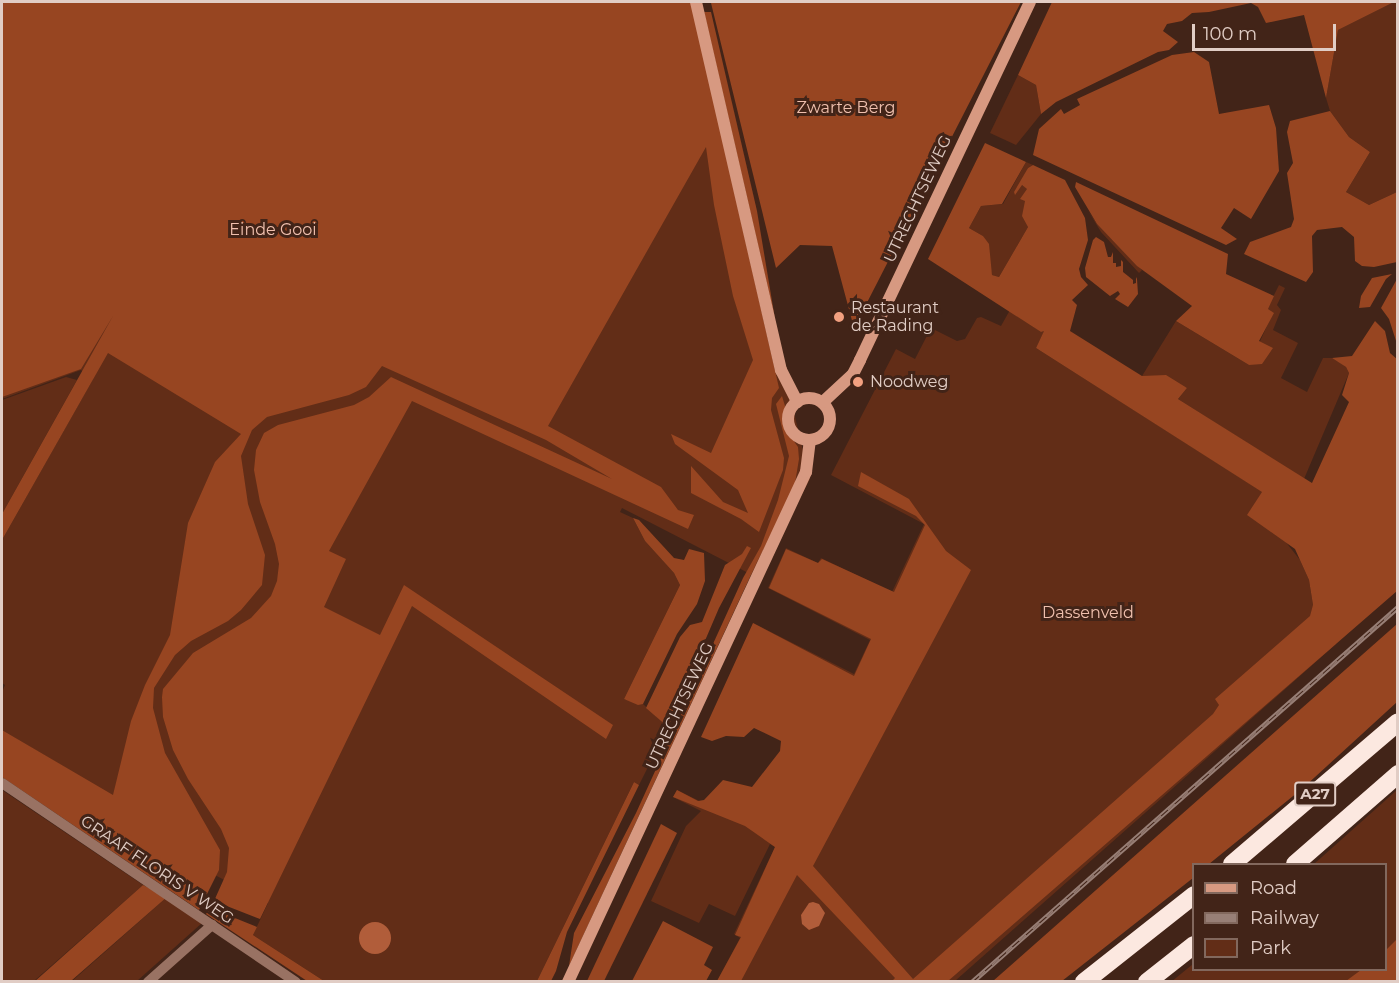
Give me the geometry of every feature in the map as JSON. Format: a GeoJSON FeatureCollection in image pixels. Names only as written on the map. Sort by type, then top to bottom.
{"type":"FeatureCollection","features":[{"type":"Feature","properties":{"kind":"highway","name":"A27"},"geometry":{"type":"LineString","coordinates":[[1233,863],[1398,722]]}},
{"type":"Feature","properties":{"kind":"highway","name":"A27"},"geometry":{"type":"LineString","coordinates":[[1295,863],[1398,774]]}},
{"type":"Feature","properties":{"kind":"highway"},"geometry":{"type":"LineString","coordinates":[[1084,981],[1192,897]]}},
{"type":"Feature","properties":{"kind":"highway"},"geometry":{"type":"LineString","coordinates":[[1147,981],[1192,947]]}},
{"type":"Feature","properties":{"kind":"main road"},"geometry":{"type":"LineString","coordinates":[[696,2],[781,370],[797,402]]}},
{"type":"Feature","properties":{"kind":"main road","name":"UTRECHTSEWEG"},"geometry":{"type":"LineString","coordinates":[[823,402],[853,374],[1030,2]]}},
{"type":"Feature","properties":{"kind":"main road"},"geometry":{"type":"LineString","coordinates":[[810,398],[823,402],[831,417],[830,426],[818,438],[810,440],[797,436],[789,426],[789,412],[797,402],[810,398]]}},
{"type":"Feature","properties":{"kind":"main road","name":"UTRECHTSEWEG"},"geometry":{"type":"LineString","coordinates":[[568,981],[806,472],[810,440]]}},
{"type":"Feature","properties":{"kind":"street","name":"GRAAF FLORIS V WEG"},"geometry":{"type":"LineString","coordinates":[[2,783],[296,981]]}},
{"type":"Feature","properties":{"kind":"street"},"geometry":{"type":"LineString","coordinates":[[148,981],[212,925]]}},
{"type":"Feature","properties":{"kind":"green space","name":"Einde Gooi"},"geometry":{"type":"Polygon","coordinates":[[[2,2],[695,2],[810,479],[758,578],[622,508],[620,512],[633,518],[645,541],[674,573],[680,585],[624,699],[643,704],[668,727],[639,785],[634,782],[537,981],[324,981],[253,935],[268,903],[179,856],[81,777],[2,730],[2,692],[5,685],[2,683],[2,540],[93,379],[81,370],[2,399],[2,2]]]}},
{"type":"Feature","properties":{"kind":"green space","name":"Einde Gooi"},"geometry":{"type":"Polygon","coordinates":[[[2,2],[691,2],[779,388],[772,398],[771,410],[784,458],[783,470],[759,532],[741,519],[691,493],[691,466],[723,502],[748,513],[738,490],[675,444],[671,434],[711,453],[753,360],[733,296],[714,205],[706,147],[548,426],[661,487],[678,510],[694,515],[688,529],[412,401],[329,551],[346,559],[324,607],[380,635],[404,585],[613,725],[606,739],[412,606],[260,919],[214,901],[227,872],[229,848],[221,829],[188,779],[173,750],[163,717],[162,697],[163,689],[193,653],[251,618],[271,596],[277,581],[279,564],[275,544],[260,502],[254,470],[256,450],[264,433],[278,425],[354,405],[369,397],[391,377],[612,479],[546,440],[382,366],[366,387],[349,395],[267,417],[252,430],[241,456],[248,504],[265,555],[262,585],[241,610],[228,621],[191,641],[175,655],[154,688],[153,708],[165,753],[220,850],[219,870],[199,910],[2,777],[2,730],[113,795],[131,721],[145,685],[170,635],[188,523],[215,462],[241,434],[108,353],[2,540],[2,514],[113,316],[81,369],[2,397],[2,2]]]}},
{"type":"Feature","properties":{"kind":"green space","name":"Zwarte Berg"},"geometry":{"type":"Polygon","coordinates":[[[707,2],[1021,2],[854,328],[832,246],[800,245],[776,268],[711,3],[707,2]]]}},
{"type":"Feature","properties":{"kind":"green space"},"geometry":{"type":"Polygon","coordinates":[[[1052,2],[1398,3],[1392,3],[1338,30],[1326,98],[1304,15],[1266,23],[1258,7],[1251,3],[1209,12],[1192,13],[1182,21],[1167,24],[1163,31],[1178,42],[1169,50],[1158,52],[1056,102],[1041,114],[1036,85],[1018,75],[1052,2]]]}},
{"type":"Feature","properties":{"kind":"green space"},"geometry":{"type":"Polygon","coordinates":[[[1392,3],[1397,3],[1397,192],[1369,205],[1346,192],[1370,152],[1349,137],[1330,111],[1326,98],[1338,30],[1392,3]]]}},
{"type":"Feature","properties":{"kind":"green space"},"geometry":{"type":"Polygon","coordinates":[[[704,12],[711,12],[757,211],[775,319],[704,12]]]}},
{"type":"Feature","properties":{"kind":"green space"},"geometry":{"type":"Polygon","coordinates":[[[1194,52],[1209,62],[1219,114],[1269,105],[1276,128],[1279,171],[1251,219],[1234,208],[1221,228],[1237,239],[1226,245],[1033,155],[1039,129],[1061,109],[1064,114],[1080,105],[1077,99],[1172,55],[1194,52]]]}},
{"type":"Feature","properties":{"kind":"green space"},"geometry":{"type":"Polygon","coordinates":[[[1018,75],[1036,85],[1041,114],[1016,145],[990,133],[1018,75]]]}},
{"type":"Feature","properties":{"kind":"green space"},"geometry":{"type":"Polygon","coordinates":[[[1330,111],[1349,137],[1370,152],[1346,192],[1369,205],[1397,192],[1397,262],[1374,267],[1362,266],[1355,261],[1354,237],[1342,227],[1317,230],[1312,236],[1313,272],[1306,282],[1244,254],[1250,242],[1291,227],[1294,219],[1287,173],[1293,163],[1287,132],[1290,121],[1330,111]]]}},
{"type":"Feature","properties":{"kind":"green space"},"geometry":{"type":"Polygon","coordinates":[[[985,143],[1026,162],[1002,204],[981,206],[969,228],[983,236],[989,244],[992,275],[999,277],[1028,227],[1022,216],[1025,201],[1020,199],[1027,189],[1022,185],[1015,195],[1014,192],[1028,168],[1033,165],[1065,180],[1085,218],[1088,240],[1079,269],[1081,277],[1088,285],[1072,300],[1077,305],[1070,331],[1142,376],[1166,375],[1187,388],[1178,399],[1312,483],[1349,402],[1342,395],[1349,373],[1346,367],[1332,358],[1352,356],[1375,321],[1385,331],[1390,353],[1398,360],[1397,591],[948,981],[892,981],[895,978],[797,875],[741,981],[717,981],[741,937],[735,935],[775,847],[745,826],[673,797],[677,790],[698,801],[704,800],[723,780],[752,787],[780,751],[781,741],[754,728],[744,737],[726,736],[712,741],[701,737],[753,623],[854,676],[871,639],[769,588],[786,549],[818,563],[822,559],[894,592],[925,525],[916,516],[858,486],[861,472],[909,499],[946,551],[971,570],[813,866],[913,979],[1213,714],[1219,705],[1215,699],[1310,616],[1313,605],[1309,580],[1295,549],[1247,515],[1262,492],[1036,348],[1044,331],[1041,332],[928,259],[985,143]]]}},
{"type":"Feature","properties":{"kind":"green space"},"geometry":{"type":"Polygon","coordinates":[[[1026,162],[1033,165],[1028,168],[1022,185],[1028,189],[1025,210],[1028,227],[999,277],[992,275],[983,236],[969,228],[981,206],[1003,204],[1026,162]]]}},
{"type":"Feature","properties":{"kind":"green space"},"geometry":{"type":"Polygon","coordinates":[[[1076,182],[1228,254],[1226,274],[1274,296],[1268,309],[1274,313],[1259,341],[1273,348],[1262,364],[1249,365],[1176,321],[1192,306],[1137,266],[1097,224],[1075,187],[1076,182]]]}},
{"type":"Feature","properties":{"kind":"green space"},"geometry":{"type":"Polygon","coordinates":[[[1087,209],[1097,224],[1142,270],[1139,273],[1101,232],[1087,209]]]}},
{"type":"Feature","properties":{"kind":"green space"},"geometry":{"type":"Polygon","coordinates":[[[1096,237],[1104,242],[1108,257],[1111,257],[1113,252],[1113,263],[1116,263],[1116,267],[1121,266],[1121,260],[1123,272],[1133,280],[1133,284],[1136,283],[1136,277],[1137,279],[1138,294],[1128,307],[1115,299],[1120,294],[1118,291],[1110,296],[1086,277],[1085,268],[1093,240],[1096,237]]]}},
{"type":"Feature","properties":{"kind":"green space"},"geometry":{"type":"Polygon","coordinates":[[[1392,274],[1386,279],[1370,307],[1359,308],[1361,296],[1372,278],[1392,274]]]}},
{"type":"Feature","properties":{"kind":"green space"},"geometry":{"type":"Polygon","coordinates":[[[1397,279],[1397,344],[1389,319],[1381,308],[1397,279]]]}},
{"type":"Feature","properties":{"kind":"green space"},"geometry":{"type":"Polygon","coordinates":[[[1279,285],[1285,288],[1277,305],[1281,310],[1273,330],[1298,343],[1281,378],[1307,392],[1323,358],[1332,358],[1339,362],[1346,367],[1349,373],[1304,479],[1178,399],[1187,388],[1142,376],[1176,321],[1249,365],[1273,313],[1267,309],[1279,285]]]}},
{"type":"Feature","properties":{"kind":"green space","name":"Dassenveld"},"geometry":{"type":"Polygon","coordinates":[[[1010,310],[1041,332],[1045,330],[1036,348],[1263,492],[1248,515],[1285,541],[1300,560],[1309,580],[1313,605],[1336,644],[955,981],[717,981],[740,938],[734,934],[775,847],[770,844],[735,916],[709,904],[699,923],[651,901],[686,826],[701,811],[673,797],[677,790],[777,839],[816,757],[753,623],[854,674],[870,640],[768,588],[786,548],[818,563],[821,558],[892,592],[924,524],[831,475],[896,349],[915,359],[931,328],[957,341],[965,339],[977,318],[981,317],[1001,326],[1010,310]]]}},
{"type":"Feature","properties":{"kind":"green space"},"geometry":{"type":"Polygon","coordinates":[[[66,377],[77,380],[2,514],[2,400],[66,377]]]}},
{"type":"Feature","properties":{"kind":"green space"},"geometry":{"type":"Polygon","coordinates":[[[782,396],[785,406],[784,427],[798,447],[799,459],[794,489],[757,562],[569,966],[574,933],[636,813],[743,578],[761,546],[778,500],[789,456],[776,404],[782,396]]]}},
{"type":"Feature","properties":{"kind":"green space"},"geometry":{"type":"Polygon","coordinates":[[[633,518],[639,520],[674,558],[684,560],[689,549],[704,553],[705,581],[697,604],[677,634],[643,704],[638,705],[624,699],[680,585],[674,573],[645,541],[633,518]]]}},
{"type":"Feature","properties":{"kind":"green space"},"geometry":{"type":"Polygon","coordinates":[[[747,546],[751,548],[719,608],[668,727],[646,708],[680,637],[690,625],[702,622],[725,565],[742,554],[747,546]]]}},
{"type":"Feature","properties":{"kind":"green space"},"geometry":{"type":"Polygon","coordinates":[[[1397,624],[1397,702],[1303,788],[1210,863],[1192,863],[1192,879],[1062,981],[993,981],[1397,624]]]}},
{"type":"Feature","properties":{"kind":"green space"},"geometry":{"type":"Polygon","coordinates":[[[634,782],[639,785],[567,932],[556,971],[551,981],[537,981],[634,782]]]}},
{"type":"Feature","properties":{"kind":"green space"},"geometry":{"type":"Polygon","coordinates":[[[2,790],[143,885],[34,981],[2,981],[2,790]]]}},
{"type":"Feature","properties":{"kind":"green space"},"geometry":{"type":"Polygon","coordinates":[[[1397,790],[1397,981],[1171,982],[1192,965],[1192,971],[1387,971],[1387,863],[1315,863],[1397,790]]]}},
{"type":"Feature","properties":{"kind":"green space"},"geometry":{"type":"Polygon","coordinates":[[[661,824],[677,833],[604,981],[587,981],[661,824]]]}},
{"type":"Feature","properties":{"kind":"green space"},"geometry":{"type":"Polygon","coordinates":[[[143,885],[167,897],[71,981],[34,982],[143,885]]]}},
{"type":"Feature","properties":{"kind":"green space"},"geometry":{"type":"Polygon","coordinates":[[[167,897],[202,923],[137,981],[71,982],[167,897]]]}},
{"type":"Feature","properties":{"kind":"green space"},"geometry":{"type":"Polygon","coordinates":[[[210,908],[257,927],[253,935],[324,981],[307,981],[206,914],[210,908]]]}},
{"type":"Feature","properties":{"kind":"green space"},"geometry":{"type":"Polygon","coordinates":[[[663,921],[713,947],[704,965],[712,970],[706,981],[632,981],[663,921]]]}},
{"type":"Feature","properties":{"kind":"green space"},"geometry":{"type":"Polygon","coordinates":[[[1397,939],[1397,981],[1346,981],[1360,971],[1387,971],[1387,949],[1397,939]]]}},
{"type":"Feature","properties":{"kind":"shaded area"},"geometry":{"type":"Polygon","coordinates":[[[809,903],[819,904],[825,913],[819,926],[809,930],[802,924],[801,915],[809,903]]]}},
{"type":"Feature","properties":{"kind":"shaded area"},"geometry":{"type":"Polygon","coordinates":[[[375,922],[386,927],[391,938],[386,949],[375,954],[364,949],[359,938],[364,927],[375,922]]]}},
{"type":"Feature","properties":{"kind":"railway"},"geometry":{"type":"LineString","coordinates":[[972,982],[1398,607]]}},
{"type":"Feature","properties":{"kind":"place","name":"Restaurant de Rading"},"geometry":{"type":"Point","coordinates":[839,317]}},
{"type":"Feature","properties":{"kind":"place","name":"Noodweg"},"geometry":{"type":"Point","coordinates":[858,382]}}]}
